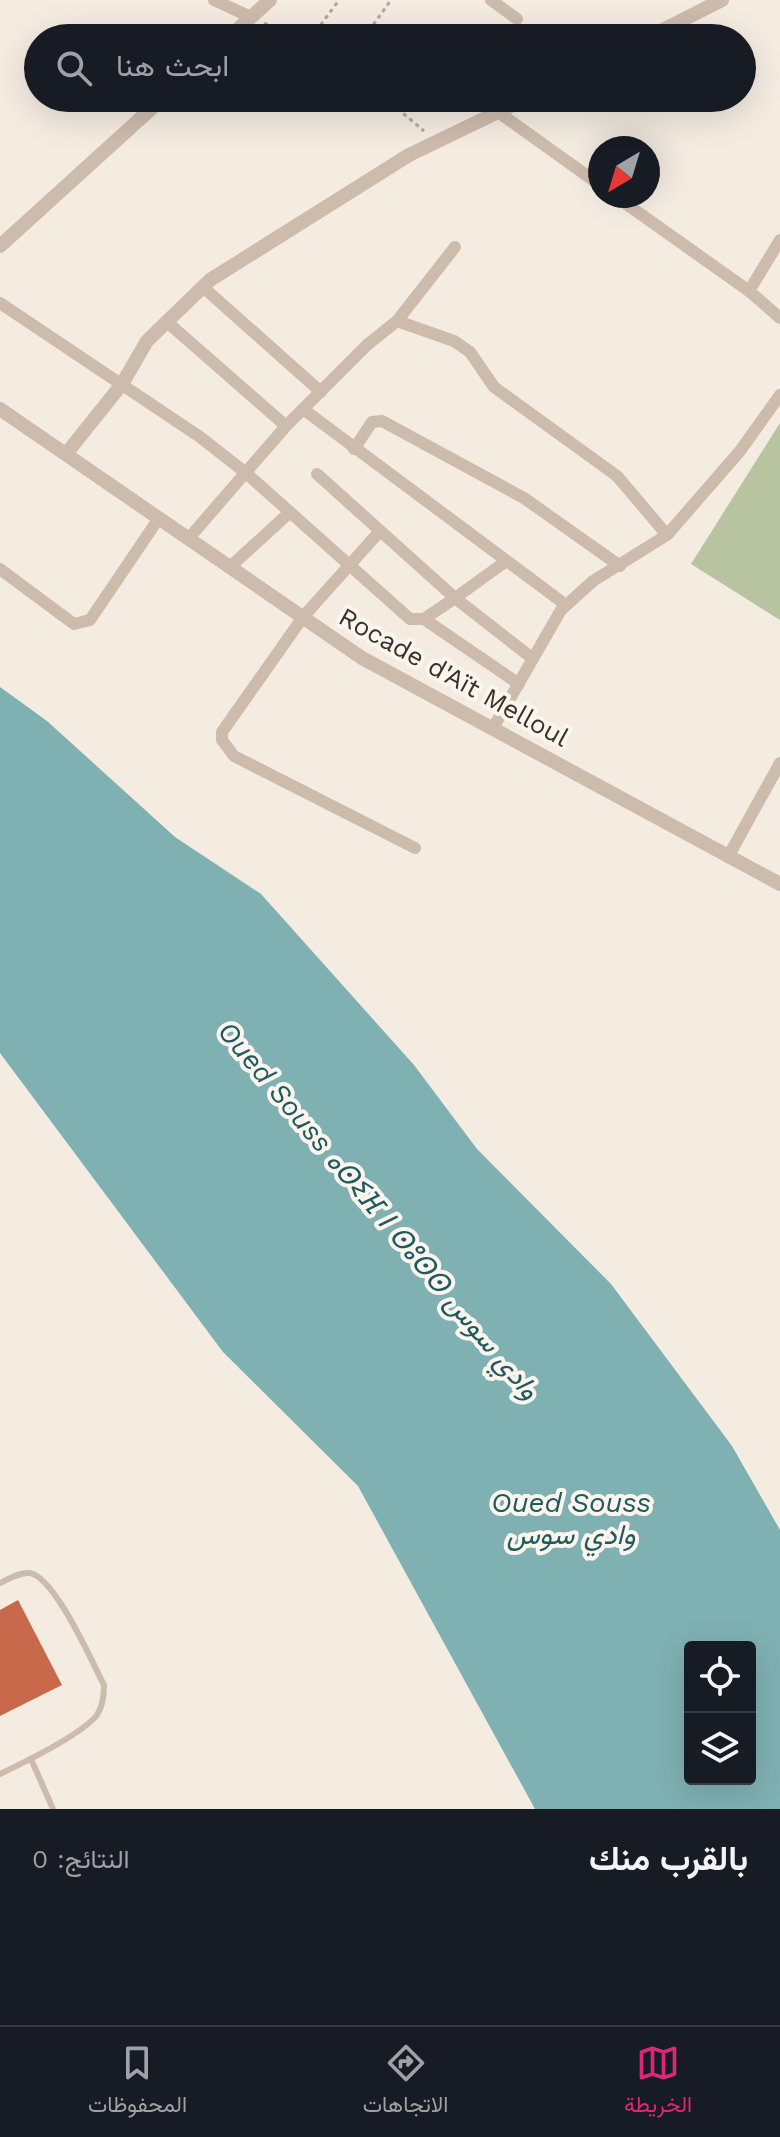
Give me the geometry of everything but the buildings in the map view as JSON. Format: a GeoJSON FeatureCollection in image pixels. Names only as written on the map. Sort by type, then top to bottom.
{"type":"FeatureCollection","features":[{"type":"Feature","properties":{"kind":"street"},"geometry":{"type":"LineString","coordinates":[[214,0],[251,17]]}},
{"type":"Feature","properties":{"kind":"street"},"geometry":{"type":"LineString","coordinates":[[243,24],[270,0]]}},
{"type":"Feature","properties":{"kind":"street"},"geometry":{"type":"LineString","coordinates":[[491,0],[517,19]]}},
{"type":"Feature","properties":{"kind":"street"},"geometry":{"type":"LineString","coordinates":[[675,24],[722,0]]}},
{"type":"Feature","properties":{"kind":"street"},"geometry":{"type":"LineString","coordinates":[[0,246],[148,112]]}},
{"type":"Feature","properties":{"kind":"street"},"geometry":{"type":"LineString","coordinates":[[66,454],[122,384],[147,341],[203,287],[396,163],[435,142],[498,112],[588,176]]}},
{"type":"Feature","properties":{"kind":"street"},"geometry":{"type":"LineString","coordinates":[[632,208],[749,291],[780,318]]}},
{"type":"Feature","properties":{"kind":"street"},"geometry":{"type":"LineString","coordinates":[[749,291],[780,240]]}},
{"type":"Feature","properties":{"kind":"street"},"geometry":{"type":"LineString","coordinates":[[189,538],[286,426],[367,345],[397,321],[455,247]]}},
{"type":"Feature","properties":{"kind":"street"},"geometry":{"type":"LineString","coordinates":[[203,287],[321,392]]}},
{"type":"Feature","properties":{"kind":"street"},"geometry":{"type":"LineString","coordinates":[[0,303],[122,384],[246,473],[410,619],[424,619],[505,562]]}},
{"type":"Feature","properties":{"kind":"street"},"geometry":{"type":"LineString","coordinates":[[397,321],[454,341],[470,352],[494,387],[617,476],[667,535]]}},
{"type":"Feature","properties":{"kind":"street"},"geometry":{"type":"LineString","coordinates":[[167,322],[286,426]]}},
{"type":"Feature","properties":{"kind":"street"},"geometry":{"type":"LineString","coordinates":[[493,728],[566,605],[593,581],[667,535],[740,451],[780,395]]}},
{"type":"Feature","properties":{"kind":"street","name":"Rocade d'Aït Melloul"},"geometry":{"type":"LineString","coordinates":[[0,409],[362,658],[780,884]]}},
{"type":"Feature","properties":{"kind":"street"},"geometry":{"type":"LineString","coordinates":[[303,409],[566,605]]}},
{"type":"Feature","properties":{"kind":"street"},"geometry":{"type":"LineString","coordinates":[[354,449],[372,422],[382,421],[524,498],[620,566]]}},
{"type":"Feature","properties":{"kind":"street"},"geometry":{"type":"LineString","coordinates":[[317,474],[455,598],[532,658]]}},
{"type":"Feature","properties":{"kind":"street"},"geometry":{"type":"LineString","coordinates":[[230,567],[289,513]]}},
{"type":"Feature","properties":{"kind":"street"},"geometry":{"type":"LineString","coordinates":[[0,569],[74,624],[82,625],[90,620],[159,518]]}},
{"type":"Feature","properties":{"kind":"street"},"geometry":{"type":"LineString","coordinates":[[380,531],[303,617],[222,732],[226,750],[415,848]]}},
{"type":"Feature","properties":{"kind":"street"},"geometry":{"type":"LineString","coordinates":[[424,619],[519,684]]}},
{"type":"Feature","properties":{"kind":"street"},"geometry":{"type":"LineString","coordinates":[[728,857],[780,763]]}},
{"type":"Feature","properties":{"kind":"lane"},"geometry":{"type":"LineString","coordinates":[[0,1583],[21,1573],[40,1577],[54,1591],[104,1685],[104,1700],[96,1716],[31,1759],[0,1774]]}},
{"type":"Feature","properties":{"kind":"lane"},"geometry":{"type":"LineString","coordinates":[[31,1759],[53,1809]]}},
{"type":"Feature","properties":{"kind":"path"},"geometry":{"type":"LineString","coordinates":[[321,24],[339,0]]}},
{"type":"Feature","properties":{"kind":"path"},"geometry":{"type":"LineString","coordinates":[[374,24],[391,0]]}},
{"type":"Feature","properties":{"kind":"path"},"geometry":{"type":"LineString","coordinates":[[251,17],[266,24]]}},
{"type":"Feature","properties":{"kind":"path"},"geometry":{"type":"LineString","coordinates":[[401,112],[435,142]]}},
{"type":"Feature","properties":{"kind":"green space"},"geometry":{"type":"Polygon","coordinates":[[[780,423],[780,620],[691,564],[780,423]]]}},
{"type":"Feature","properties":{"kind":"water","name":"Oued Souss وادي سوس"},"geometry":{"type":"Polygon","coordinates":[[[0,687],[47,721],[175,837],[261,894],[414,1065],[477,1149],[611,1284],[732,1446],[780,1530],[780,1809],[535,1809],[358,1486],[223,1352],[0,1053],[0,687]]]}},
{"type":"Feature","properties":{"kind":"water label","name":"Oued Souss ⴰⵙⵉⴼ ⵏ ⵙⵓⵙⵙ وادي سوس"},"geometry":{"type":"Point","coordinates":[379,1210]}}]}
